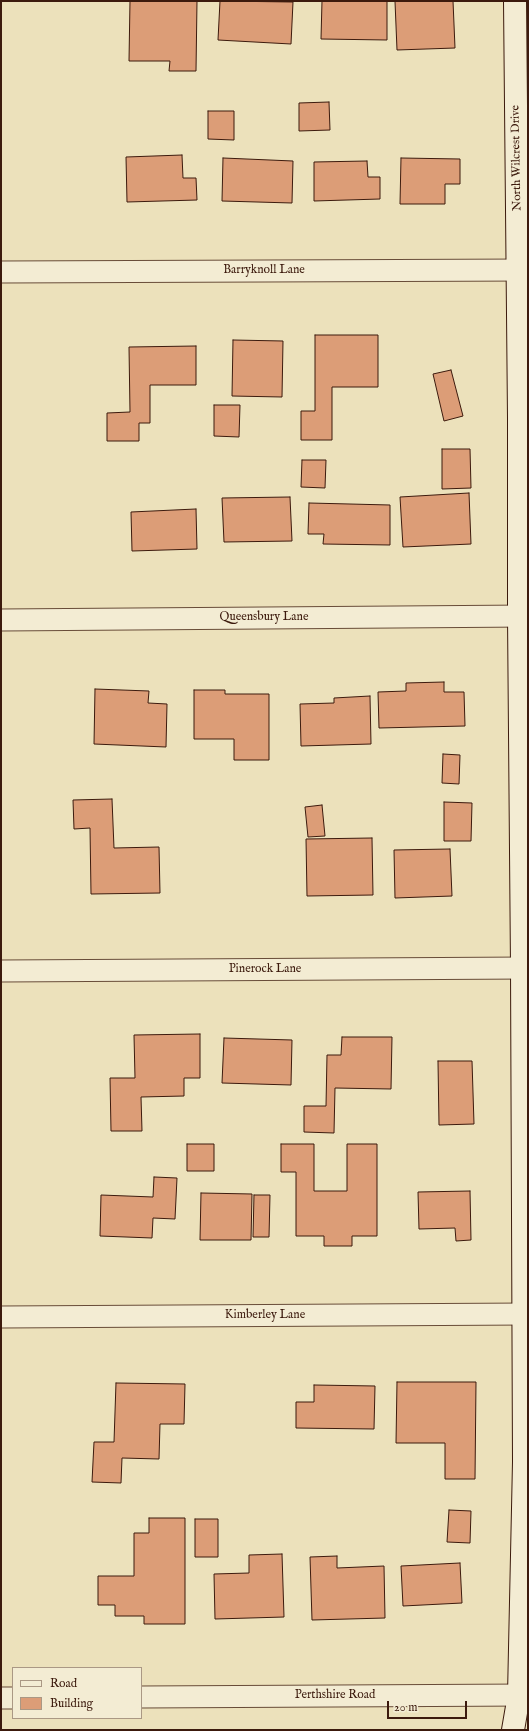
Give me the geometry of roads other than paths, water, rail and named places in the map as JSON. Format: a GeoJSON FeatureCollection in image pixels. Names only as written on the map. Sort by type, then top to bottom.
{"type":"FeatureCollection","features":[{"type":"Feature","properties":{"kind":"main road","name":"North Wilcrest Drive"},"geometry":{"type":"LineString","coordinates":[[513,1730],[523,1695],[525,1314],[523,270],[515,1]]}},
{"type":"Feature","properties":{"kind":"street","name":"Barryknoll Lane"},"geometry":{"type":"LineString","coordinates":[[1,272],[523,270]]}},
{"type":"Feature","properties":{"kind":"street","name":"Queensbury Lane"},"geometry":{"type":"LineString","coordinates":[[1,620],[523,616]]}},
{"type":"Feature","properties":{"kind":"street","name":"Pinerock Lane"},"geometry":{"type":"LineString","coordinates":[[1,971],[525,968]]}},
{"type":"Feature","properties":{"kind":"street","name":"Kimberley Lane"},"geometry":{"type":"LineString","coordinates":[[1,1317],[525,1314]]}},
{"type":"Feature","properties":{"kind":"street","name":"Perthshire Road"},"geometry":{"type":"LineString","coordinates":[[142,1697],[523,1695]]}},
{"type":"Feature","properties":{"kind":"street"},"geometry":{"type":"LineString","coordinates":[[1,1698],[12,1698]]}}]}
